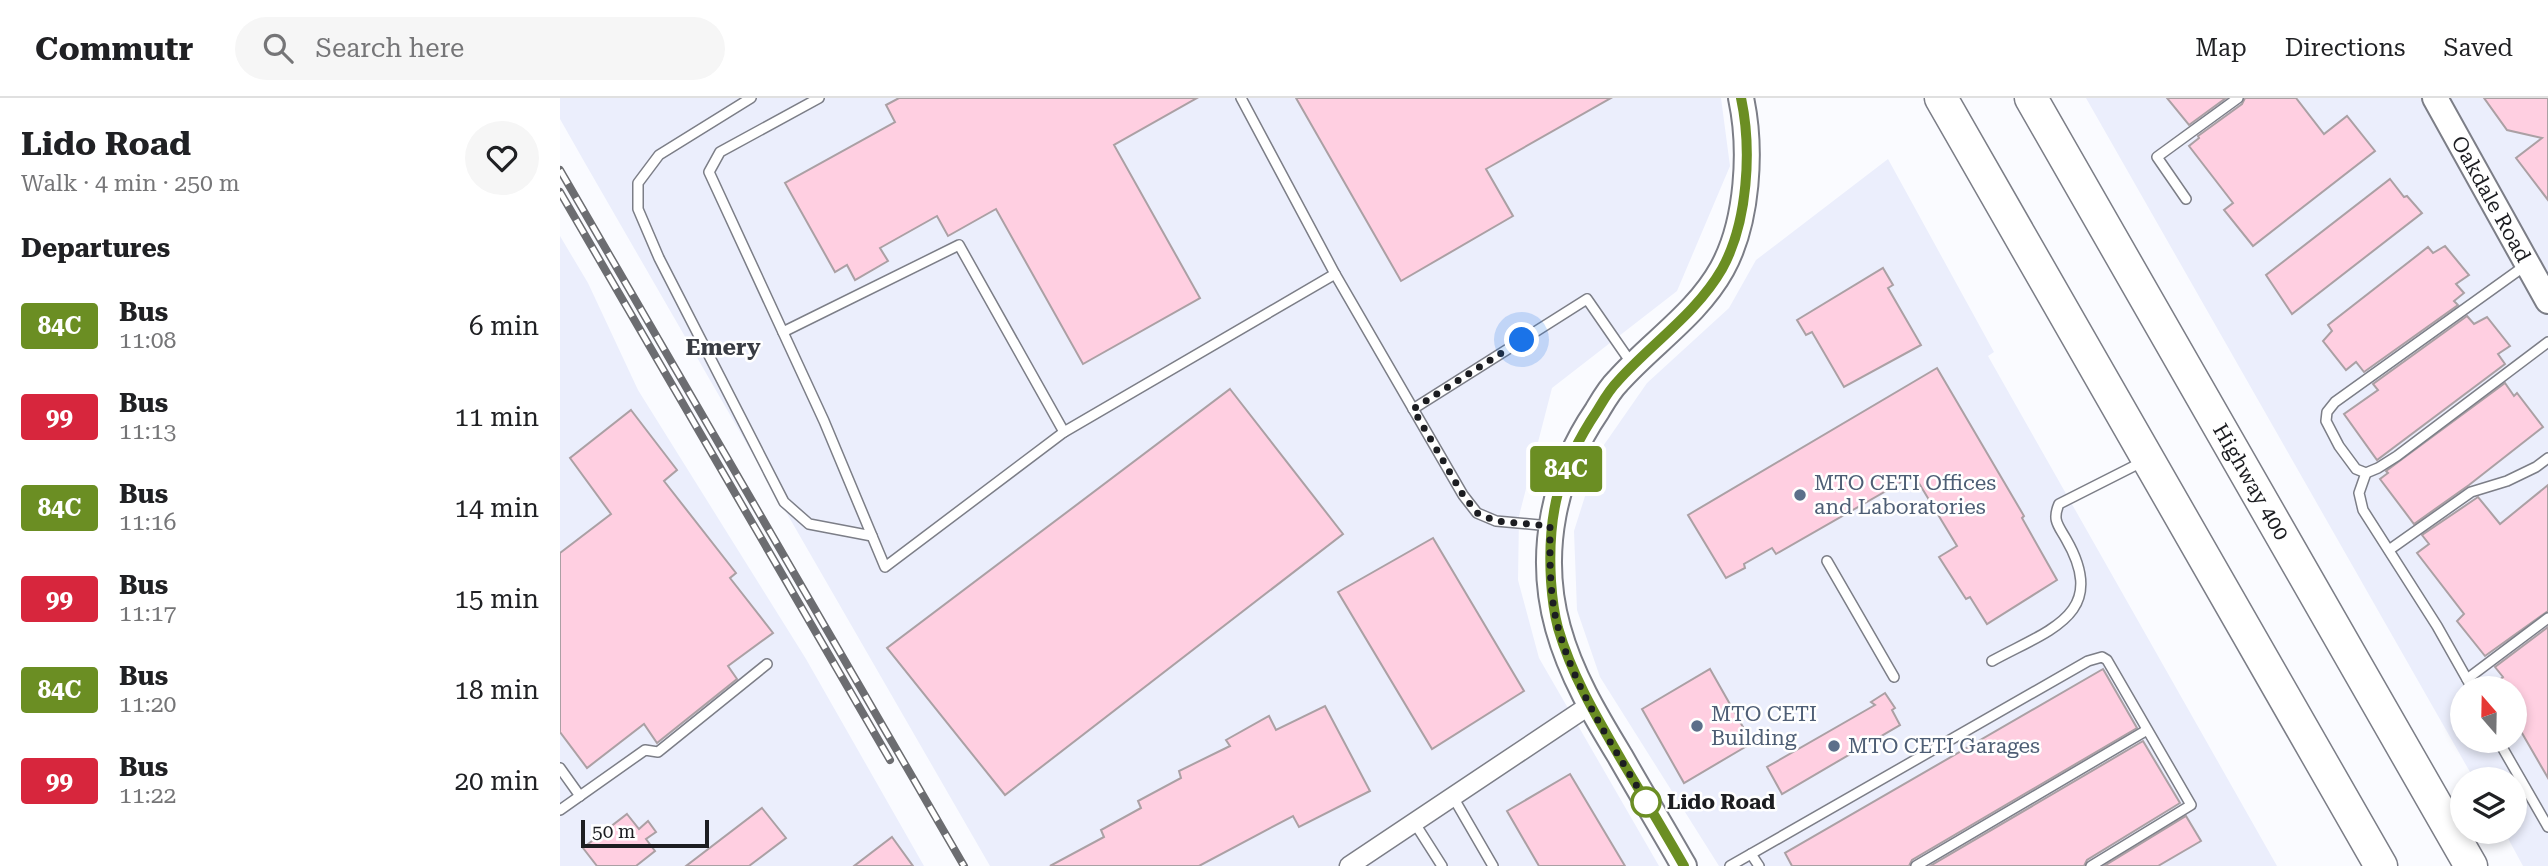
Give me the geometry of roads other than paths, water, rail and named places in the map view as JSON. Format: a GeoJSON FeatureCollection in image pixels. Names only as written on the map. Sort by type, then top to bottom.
{"type":"FeatureCollection","features":[{"type":"Feature","properties":{"kind":"highway"},"geometry":{"type":"LineString","coordinates":[[1941,98],[2381,866]]}},
{"type":"Feature","properties":{"kind":"highway","name":"Highway 400"},"geometry":{"type":"LineString","coordinates":[[2031,98],[2471,866]]}},
{"type":"Feature","properties":{"kind":"street"},"geometry":{"type":"LineString","coordinates":[[1684,866],[1575,677],[1557,626],[1552,596],[1550,526],[1571,454],[1616,382],[1705,295],[1723,267],[1739,221],[1744,187],[1747,150],[1741,98]]}},
{"type":"Feature","properties":{"kind":"street","name":"Oakdale Road"},"geometry":{"type":"LineString","coordinates":[[2435,98],[2548,301]]}},
{"type":"Feature","properties":{"kind":"street"},"geometry":{"type":"LineString","coordinates":[[1349,866],[1590,705]]}},
{"type":"Feature","properties":{"kind":"lane"},"geometry":{"type":"LineString","coordinates":[[751,98],[659,155],[638,183],[638,209],[659,258],[784,502],[809,524],[872,536]]}},
{"type":"Feature","properties":{"kind":"lane"},"geometry":{"type":"LineString","coordinates":[[819,98],[720,152],[709,172],[824,421],[885,567],[1064,432],[1335,274]]}},
{"type":"Feature","properties":{"kind":"lane"},"geometry":{"type":"LineString","coordinates":[[1241,98],[1335,274],[1463,495],[1477,513],[1496,521],[1550,526]]}},
{"type":"Feature","properties":{"kind":"lane"},"geometry":{"type":"LineString","coordinates":[[2186,199],[2157,157],[2238,98]]}},
{"type":"Feature","properties":{"kind":"lane"},"geometry":{"type":"LineString","coordinates":[[783,332],[959,245],[1064,432]]}},
{"type":"Feature","properties":{"kind":"lane"},"geometry":{"type":"LineString","coordinates":[[2527,264],[2334,402],[2327,412],[2326,421],[2339,446],[2356,469],[2366,473],[2397,456],[2548,342]]}},
{"type":"Feature","properties":{"kind":"lane"},"geometry":{"type":"LineString","coordinates":[[1413,409],[1587,299],[1633,366]]}},
{"type":"Feature","properties":{"kind":"lane"},"geometry":{"type":"LineString","coordinates":[[2389,550],[2471,492],[2507,481],[2548,458]]}},
{"type":"Feature","properties":{"kind":"lane"},"geometry":{"type":"LineString","coordinates":[[1992,661],[2059,624],[2078,603],[2082,588],[2075,555],[2058,525],[2055,514],[2059,504],[2148,459]]}},
{"type":"Feature","properties":{"kind":"lane"},"geometry":{"type":"LineString","coordinates":[[2366,473],[2359,493],[2363,510],[2466,676]]}},
{"type":"Feature","properties":{"kind":"lane"},"geometry":{"type":"LineString","coordinates":[[1827,561],[1894,677]]}},
{"type":"Feature","properties":{"kind":"lane"},"geometry":{"type":"LineString","coordinates":[[2478,676],[2548,618]]}},
{"type":"Feature","properties":{"kind":"lane"},"geometry":{"type":"LineString","coordinates":[[1730,866],[2096,657],[2107,660],[2190,805],[2091,866]]}},
{"type":"Feature","properties":{"kind":"lane"},"geometry":{"type":"LineString","coordinates":[[560,810],[645,750],[658,752],[767,664]]}},
{"type":"Feature","properties":{"kind":"lane"},"geometry":{"type":"LineString","coordinates":[[1916,866],[2147,730]]}},
{"type":"Feature","properties":{"kind":"lane"},"geometry":{"type":"LineString","coordinates":[[2505,753],[2548,827]]}},
{"type":"Feature","properties":{"kind":"lane"},"geometry":{"type":"LineString","coordinates":[[560,768],[580,796]]}},
{"type":"Feature","properties":{"kind":"lane"},"geometry":{"type":"LineString","coordinates":[[1453,797],[1493,866]]}},
{"type":"Feature","properties":{"kind":"lane"},"geometry":{"type":"LineString","coordinates":[[1414,822],[1442,866]]}},
{"type":"Feature","properties":{"kind":"lane"},"geometry":{"type":"LineString","coordinates":[[1751,854],[1759,866]]}},
{"type":"Feature","properties":{"kind":"railway"},"geometry":{"type":"LineString","coordinates":[[560,170],[964,866]]}},
{"type":"Feature","properties":{"kind":"railway"},"geometry":{"type":"LineString","coordinates":[[560,192],[890,760]]}},
{"type":"Feature","properties":{"kind":"place","name":"MTO CETI Offices and Laboratories"},"geometry":{"type":"Point","coordinates":[1800,495]}},
{"type":"Feature","properties":{"kind":"place","name":"MTO CETI Building"},"geometry":{"type":"Point","coordinates":[1697,726]}},
{"type":"Feature","properties":{"kind":"place","name":"MTO CETI Garages"},"geometry":{"type":"Point","coordinates":[1834,746]}},
{"type":"Feature","properties":{"kind":"place","name":"Lido Road"},"geometry":{"type":"Point","coordinates":[1646,802]}},
{"type":"Feature","properties":{"kind":"district","name":"Emery"},"geometry":{"type":"Point","coordinates":[723,347]}}]}
